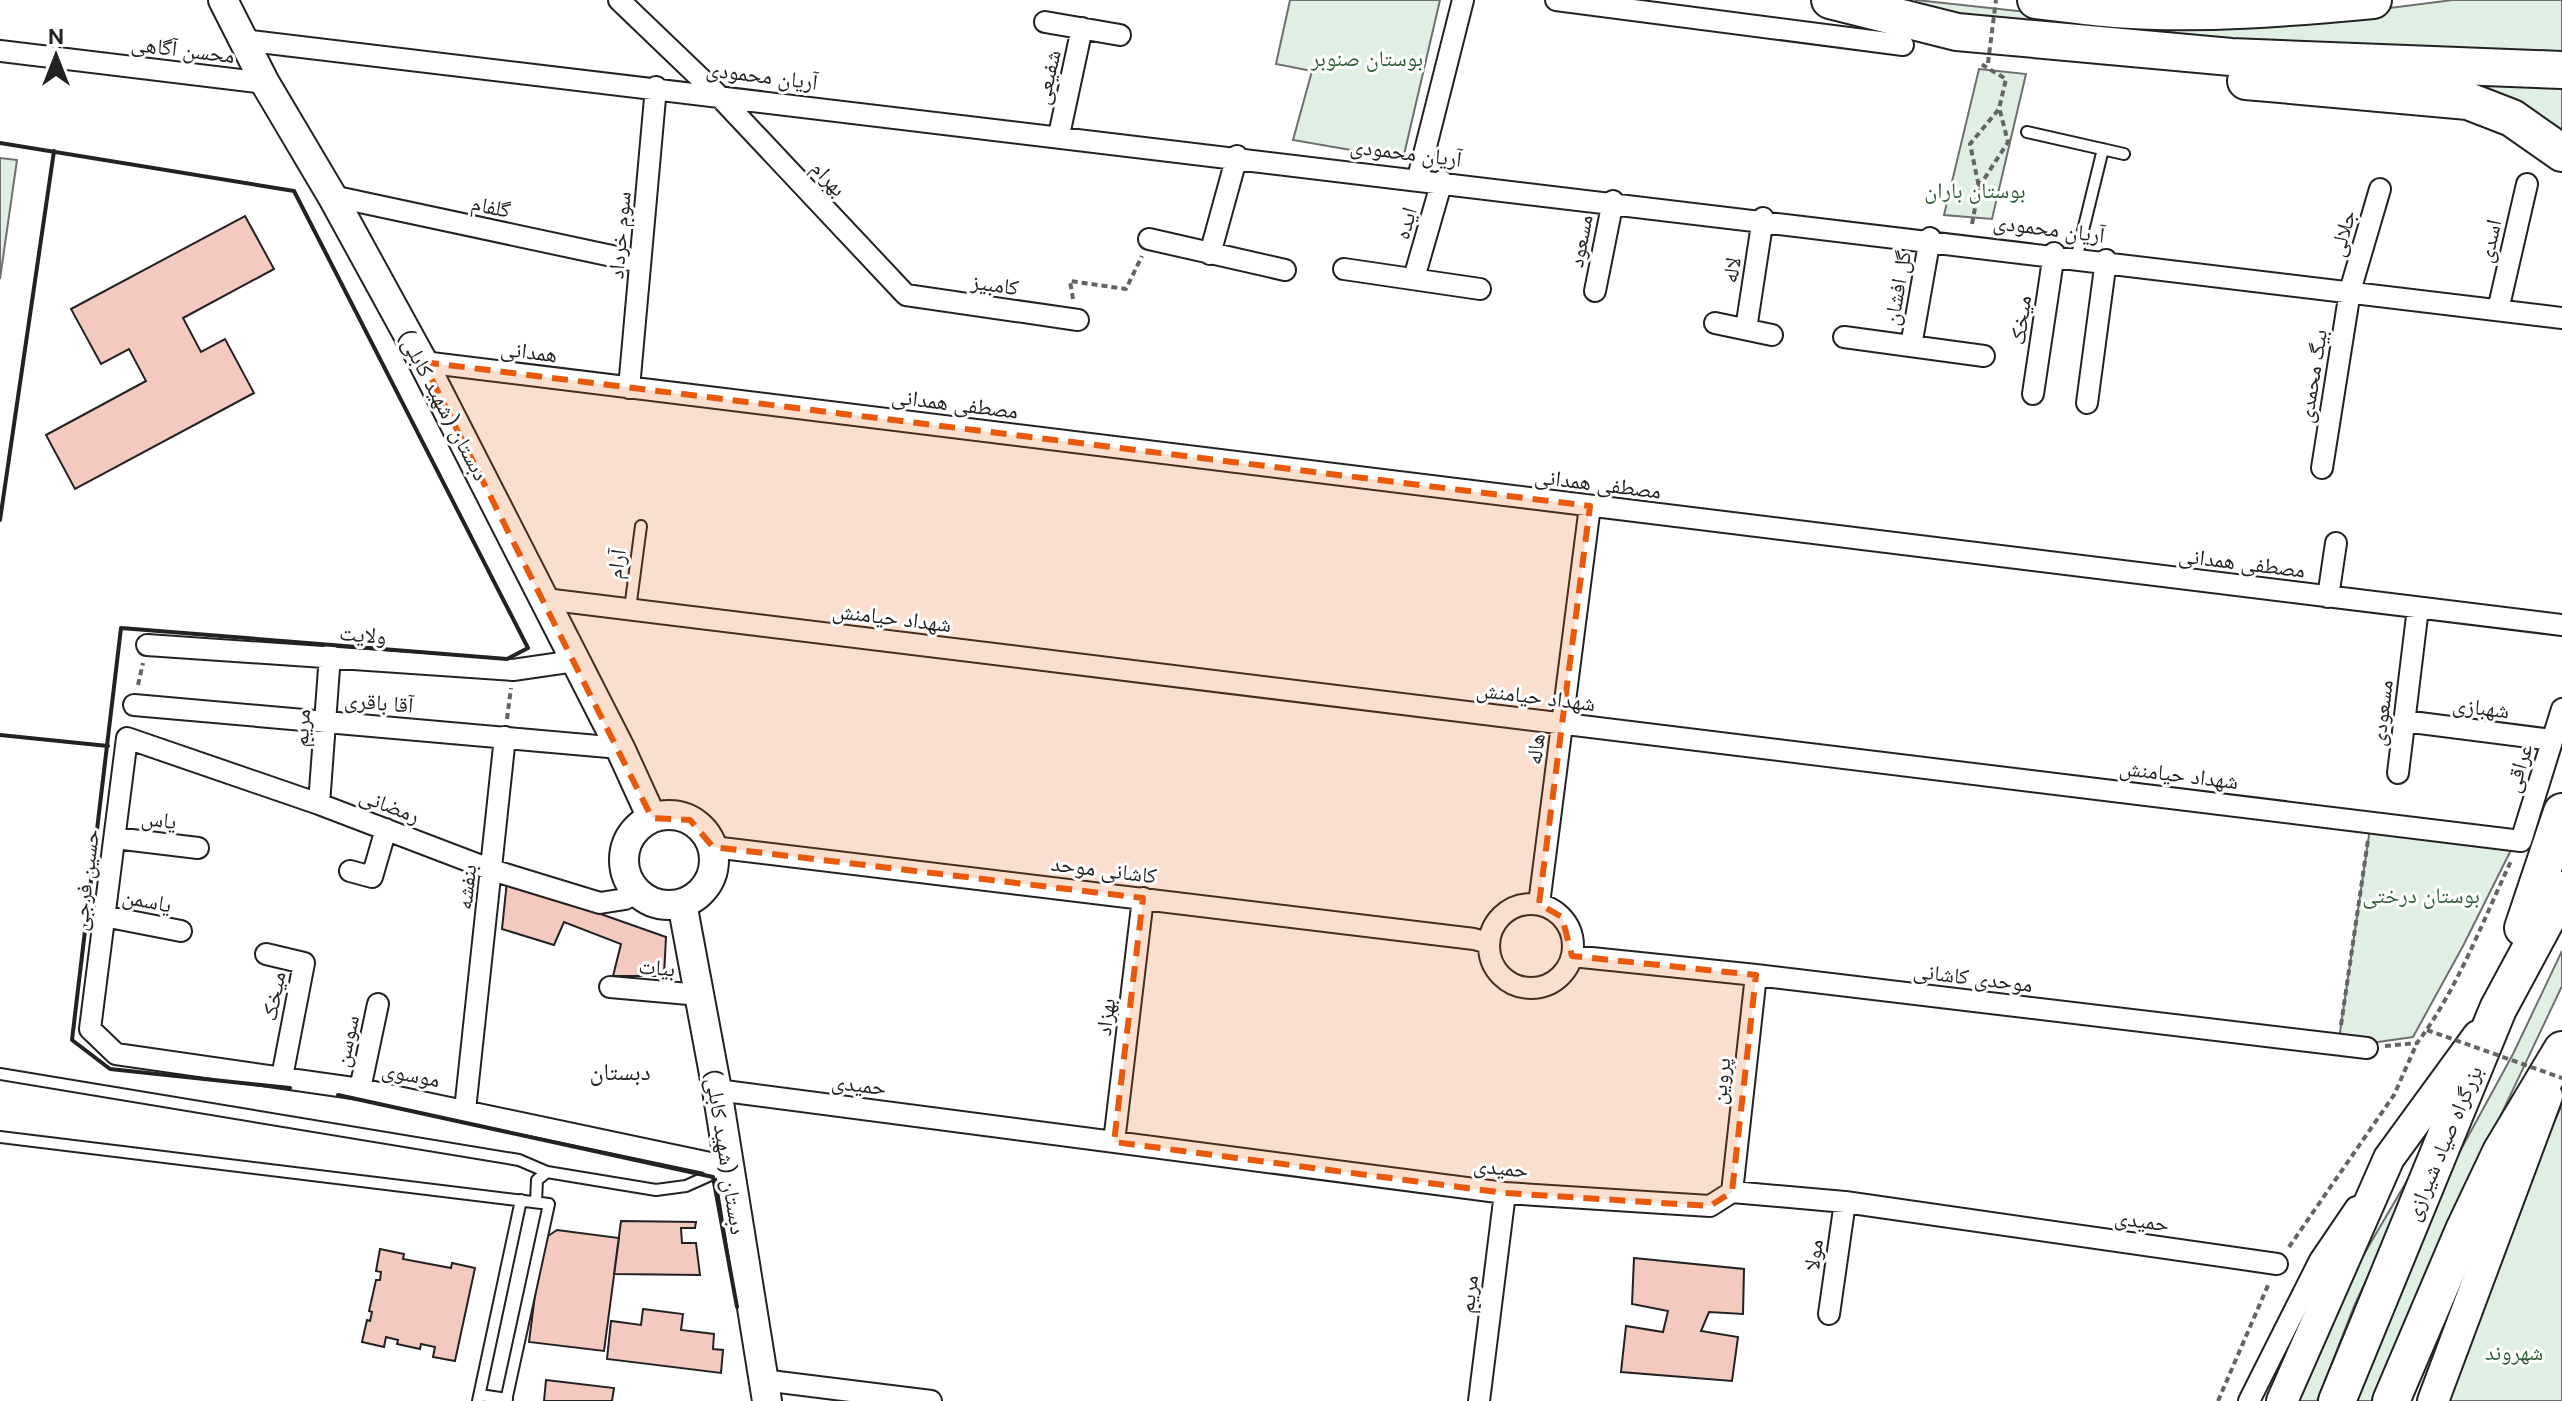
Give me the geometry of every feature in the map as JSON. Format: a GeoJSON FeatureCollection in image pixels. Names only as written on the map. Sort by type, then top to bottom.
{"type":"FeatureCollection","features":[{"type":"Feature","properties":{"kind":"highway"},"geometry":{"type":"LineString","coordinates":[[1830,0],[1957,32],[2231,57],[2562,70]]}},
{"type":"Feature","properties":{"kind":"highway"},"geometry":{"type":"LineString","coordinates":[[2036,0],[2117,9],[2182,10],[2267,9],[2373,0]]}},
{"type":"Feature","properties":{"kind":"highway"},"geometry":{"type":"LineString","coordinates":[[2020,38],[2225,79],[2468,101],[2512,118],[2562,153]]}},
{"type":"Feature","properties":{"kind":"highway"},"geometry":{"type":"LineString","coordinates":[[2498,1009],[2562,812]]}},
{"type":"Feature","properties":{"kind":"highway","name":"بزرگراه صیاد شیرازی"},"geometry":{"type":"LineString","coordinates":[[2337,1401],[2498,1009],[2562,890]]}},
{"type":"Feature","properties":{"kind":"highway"},"geometry":{"type":"LineString","coordinates":[[2391,1401],[2501,1152],[2562,1050]]}},
{"type":"Feature","properties":{"kind":"main road","name":"دبستان (شهید کابلی)"},"geometry":{"type":"LineString","coordinates":[[223,0],[265,83],[332,196],[423,362],[620,748],[652,818]]}},
{"type":"Feature","properties":{"kind":"main road"},"geometry":{"type":"LineString","coordinates":[[668,815],[690,820],[703,828],[713,847],[707,883],[682,903],[655,902],[637,892],[626,873],[626,848],[633,833],[652,818],[668,815]]}},
{"type":"Feature","properties":{"kind":"main road","name":"دبستان (شهید کابلی)"},"geometry":{"type":"LineString","coordinates":[[682,903],[717,1090],[764,1390]]}},
{"type":"Feature","properties":{"kind":"main road"},"geometry":{"type":"LineString","coordinates":[[2282,1401],[2389,1158],[2498,1009]]}},
{"type":"Feature","properties":{"kind":"main road"},"geometry":{"type":"LineString","coordinates":[[2433,1401],[2562,1057]]}},
{"type":"Feature","properties":{"kind":"street"},"geometry":{"type":"LineString","coordinates":[[619,0],[717,94]]}},
{"type":"Feature","properties":{"kind":"street"},"geometry":{"type":"LineString","coordinates":[[1418,178],[1463,0]]}},
{"type":"Feature","properties":{"kind":"street"},"geometry":{"type":"LineString","coordinates":[[1556,0],[1903,45]]}},
{"type":"Feature","properties":{"kind":"street"},"geometry":{"type":"LineString","coordinates":[[1045,22],[1120,35]]}},
{"type":"Feature","properties":{"kind":"street","name":"شفیعی"},"geometry":{"type":"LineString","coordinates":[[1059,135],[1082,28]]}},
{"type":"Feature","properties":{"kind":"street","name":"آریان محمودی"},"geometry":{"type":"LineString","coordinates":[[243,40],[2077,255],[2562,318]]}},
{"type":"Feature","properties":{"kind":"street","name":"محسن آگاهی"},"geometry":{"type":"LineString","coordinates":[[0,51],[265,83]]}},
{"type":"Feature","properties":{"kind":"street","name":"سوم خرداد"},"geometry":{"type":"LineString","coordinates":[[629,388],[656,87]]}},
{"type":"Feature","properties":{"kind":"street","name":"بهرام"},"geometry":{"type":"LineString","coordinates":[[717,94],[906,295]]}},
{"type":"Feature","properties":{"kind":"street"},"geometry":{"type":"LineString","coordinates":[[1210,254],[1237,156]]}},
{"type":"Feature","properties":{"kind":"street","name":"ایده"},"geometry":{"type":"LineString","coordinates":[[1414,278],[1442,181]]}},
{"type":"Feature","properties":{"kind":"street","name":"اسدی"},"geometry":{"type":"LineString","coordinates":[[2498,310],[2527,184]]}},
{"type":"Feature","properties":{"kind":"street","name":"جلالی"},"geometry":{"type":"LineString","coordinates":[[2350,291],[2380,189]]}},
{"type":"Feature","properties":{"kind":"street","name":"گلفام"},"geometry":{"type":"LineString","coordinates":[[332,196],[640,262]]}},
{"type":"Feature","properties":{"kind":"street","name":"مسعود"},"geometry":{"type":"LineString","coordinates":[[1595,291],[1613,201]]}},
{"type":"Feature","properties":{"kind":"street","name":"لاله"},"geometry":{"type":"LineString","coordinates":[[1746,329],[1763,218]]}},
{"type":"Feature","properties":{"kind":"street","name":"گل افشان"},"geometry":{"type":"LineString","coordinates":[[1911,346],[1930,238]]}},
{"type":"Feature","properties":{"kind":"street"},"geometry":{"type":"LineString","coordinates":[[1149,239],[1285,270]]}},
{"type":"Feature","properties":{"kind":"street","name":"میخک"},"geometry":{"type":"LineString","coordinates":[[2033,394],[2054,253]]}},
{"type":"Feature","properties":{"kind":"street"},"geometry":{"type":"LineString","coordinates":[[2087,403],[2106,260]]}},
{"type":"Feature","properties":{"kind":"street"},"geometry":{"type":"LineString","coordinates":[[1344,269],[1480,289]]}},
{"type":"Feature","properties":{"kind":"street","name":"بیگ محمدی"},"geometry":{"type":"LineString","coordinates":[[2322,468],[2350,291]]}},
{"type":"Feature","properties":{"kind":"street","name":"کامبیز"},"geometry":{"type":"LineString","coordinates":[[906,295],[1078,320]]}},
{"type":"Feature","properties":{"kind":"street"},"geometry":{"type":"LineString","coordinates":[[1715,323],[1772,335]]}},
{"type":"Feature","properties":{"kind":"street","name":"گل افشان"},"geometry":{"type":"LineString","coordinates":[[1844,337],[1984,356]]}},
{"type":"Feature","properties":{"kind":"street","name":"همدانی"},"geometry":{"type":"LineString","coordinates":[[423,362],[629,388]]}},
{"type":"Feature","properties":{"kind":"street","name":"مصطفی همدانی"},"geometry":{"type":"LineString","coordinates":[[629,388],[2562,625]]}},
{"type":"Feature","properties":{"kind":"street","name":"هاله"},"geometry":{"type":"LineString","coordinates":[[1539,904],[1590,506]]}},
{"type":"Feature","properties":{"kind":"street"},"geometry":{"type":"LineString","coordinates":[[2328,597],[2336,543]]}},
{"type":"Feature","properties":{"kind":"street","name":"شهداد حیامنش"},"geometry":{"type":"LineString","coordinates":[[545,599],[2521,841]]}},
{"type":"Feature","properties":{"kind":"street","name":"مسعودی"},"geometry":{"type":"LineString","coordinates":[[2398,773],[2418,608]]}},
{"type":"Feature","properties":{"kind":"street","name":"ولایت"},"geometry":{"type":"LineString","coordinates":[[147,645],[330,655],[513,670],[575,661]]}},
{"type":"Feature","properties":{"kind":"street","name":"مریم"},"geometry":{"type":"LineString","coordinates":[[319,804],[330,655]]}},
{"type":"Feature","properties":{"kind":"street","name":"آقا باقری"},"geometry":{"type":"LineString","coordinates":[[134,705],[620,748]]}},
{"type":"Feature","properties":{"kind":"street","name":"عراقی"},"geometry":{"type":"LineString","coordinates":[[2521,841],[2562,709]]}},
{"type":"Feature","properties":{"kind":"street","name":"شهبازی"},"geometry":{"type":"LineString","coordinates":[[2404,721],[2552,740]]}},
{"type":"Feature","properties":{"kind":"street","name":"بنفشه"},"geometry":{"type":"LineString","coordinates":[[465,1110],[505,737]]}},
{"type":"Feature","properties":{"kind":"street","name":"رمضانی"},"geometry":{"type":"LineString","coordinates":[[127,738],[319,804],[492,870],[600,903],[625,899],[637,892]]}},
{"type":"Feature","properties":{"kind":"street","name":"حسین فرجی"},"geometry":{"type":"LineString","coordinates":[[90,1029],[127,738]]}},
{"type":"Feature","properties":{"kind":"street"},"geometry":{"type":"LineString","coordinates":[[350,871],[372,877],[386,829]]}},
{"type":"Feature","properties":{"kind":"street","name":"یاس"},"geometry":{"type":"LineString","coordinates":[[115,838],[198,848]]}},
{"type":"Feature","properties":{"kind":"street","name":"کاشانی موحد"},"geometry":{"type":"LineString","coordinates":[[713,847],[1488,943]]}},
{"type":"Feature","properties":{"kind":"street","name":"بهزاد"},"geometry":{"type":"LineString","coordinates":[[1114,1142],[1143,898]]}},
{"type":"Feature","properties":{"kind":"street"},"geometry":{"type":"LineString","coordinates":[[1539,904],[1562,917],[1570,929],[1572,956],[1567,969],[1545,986],[1518,987],[1496,971],[1488,943],[1491,929],[1510,908],[1539,904]]}},
{"type":"Feature","properties":{"kind":"street","name":"یاسمن"},"geometry":{"type":"LineString","coordinates":[[104,916],[181,931]]}},
{"type":"Feature","properties":{"kind":"street","name":"میخک"},"geometry":{"type":"LineString","coordinates":[[266,954],[304,963],[282,1077]]}},
{"type":"Feature","properties":{"kind":"street","name":"موحدی کاشانی"},"geometry":{"type":"LineString","coordinates":[[1572,956],[2367,1048]]}},
{"type":"Feature","properties":{"kind":"street","name":"پروین"},"geometry":{"type":"LineString","coordinates":[[1732,1192],[1756,975]]}},
{"type":"Feature","properties":{"kind":"street","name":"بیات"},"geometry":{"type":"LineString","coordinates":[[610,987],[700,995]]}},
{"type":"Feature","properties":{"kind":"street","name":"سوسن"},"geometry":{"type":"LineString","coordinates":[[360,1089],[378,1004]]}},
{"type":"Feature","properties":{"kind":"street","name":"موسوی"},"geometry":{"type":"LineString","coordinates":[[90,1029],[116,1054],[360,1089],[729,1167]]}},
{"type":"Feature","properties":{"kind":"street","name":"حمیدی"},"geometry":{"type":"LineString","coordinates":[[717,1090],[1505,1193],[1710,1206],[1732,1192],[1845,1202],[2277,1264]]}},
{"type":"Feature","properties":{"kind":"street"},"geometry":{"type":"LineString","coordinates":[[2249,1401],[2320,1260],[2389,1158]]}},
{"type":"Feature","properties":{"kind":"street","name":"مریم"},"geometry":{"type":"LineString","coordinates":[[1479,1401],[1505,1193]]}},
{"type":"Feature","properties":{"kind":"street","name":"مولا"},"geometry":{"type":"LineString","coordinates":[[1829,1314],[1845,1202]]}},
{"type":"Feature","properties":{"kind":"street"},"geometry":{"type":"LineString","coordinates":[[764,1390],[931,1401]]}},
{"type":"Feature","properties":{"kind":"lane"},"geometry":{"type":"LineString","coordinates":[[2027,132],[2124,154]]}},
{"type":"Feature","properties":{"kind":"lane"},"geometry":{"type":"LineString","coordinates":[[2077,255],[2103,149]]}},
{"type":"Feature","properties":{"kind":"lane","name":"آرام"},"geometry":{"type":"LineString","coordinates":[[630,609],[641,526]]}},
{"type":"Feature","properties":{"kind":"lane"},"geometry":{"type":"LineString","coordinates":[[0,1074],[519,1160],[547,1172],[656,1190],[686,1186],[729,1167]]}},
{"type":"Feature","properties":{"kind":"lane"},"geometry":{"type":"LineString","coordinates":[[0,1137],[521,1200],[549,1204],[506,1400],[479,1398],[521,1200]]}},
{"type":"Feature","properties":{"kind":"lane"},"geometry":{"type":"LineString","coordinates":[[536,1202],[537,1180],[547,1172]]}},
{"type":"Feature","properties":{"kind":"path"},"geometry":{"type":"LineString","coordinates":[[1988,63],[1996,0]]}},
{"type":"Feature","properties":{"kind":"path"},"geometry":{"type":"LineString","coordinates":[[1969,243],[1979,187],[1970,144],[1999,107],[2006,79],[1980,64]]}},
{"type":"Feature","properties":{"kind":"path"},"geometry":{"type":"LineString","coordinates":[[1979,187],[2008,142],[1999,107]]}},
{"type":"Feature","properties":{"kind":"path"},"geometry":{"type":"LineString","coordinates":[[1078,320],[1070,281],[1126,289],[1149,239]]}},
{"type":"Feature","properties":{"kind":"path"},"geometry":{"type":"LineString","coordinates":[[505,737],[513,670]]}},
{"type":"Feature","properties":{"kind":"path"},"geometry":{"type":"LineString","coordinates":[[2338,1045],[2371,822]]}},
{"type":"Feature","properties":{"kind":"path"},"geometry":{"type":"LineString","coordinates":[[2218,1401],[2277,1264],[2394,1095],[2417,1043],[2455,980],[2521,841]]}},
{"type":"Feature","properties":{"kind":"path"},"geometry":{"type":"LineString","coordinates":[[2427,1030],[2562,1078]]}},
{"type":"Feature","properties":{"kind":"path"},"geometry":{"type":"LineString","coordinates":[[2367,1048],[2417,1043]]}},
{"type":"Feature","properties":{"kind":"highlighted area"},"geometry":{"type":"Polygon","coordinates":[[[423,362],[1590,506],[1539,904],[1562,917],[1572,956],[1756,975],[1732,1192],[1710,1206],[1505,1193],[1114,1142],[1143,898],[713,847],[690,820],[652,818],[423,362]]]}},
{"type":"Feature","properties":{"kind":"green space","name":"بوستان صنوبر"},"geometry":{"type":"Polygon","coordinates":[[[1290,0],[1440,0],[1403,159],[1293,140],[1312,71],[1276,64],[1290,0]]]}},
{"type":"Feature","properties":{"kind":"green space"},"geometry":{"type":"Polygon","coordinates":[[[1916,0],[2063,16],[2358,12],[2453,0],[2562,0],[2562,57],[2121,37],[1914,11],[1916,0]]]}},
{"type":"Feature","properties":{"kind":"green space","name":"بوستان باران"},"geometry":{"type":"Polygon","coordinates":[[[1979,69],[2026,74],[1992,219],[1944,215],[1979,69]]]}},
{"type":"Feature","properties":{"kind":"green space"},"geometry":{"type":"Polygon","coordinates":[[[2455,83],[2562,88],[2562,140],[2455,83]]]}},
{"type":"Feature","properties":{"kind":"green space"},"geometry":{"type":"Polygon","coordinates":[[[0,158],[17,160],[0,279],[0,158]]]}},
{"type":"Feature","properties":{"kind":"green space","name":"بوستان درختی"},"geometry":{"type":"Polygon","coordinates":[[[2370,828],[2514,844],[2413,1037],[2371,1043],[2339,1039],[2370,828]]]}},
{"type":"Feature","properties":{"kind":"green space"},"geometry":{"type":"Polygon","coordinates":[[[2562,951],[2562,986],[2439,1246],[2372,1401],[2356,1401],[2441,1186],[2513,1054],[2562,951]]]}},
{"type":"Feature","properties":{"kind":"green space","name":"شهروند"},"geometry":{"type":"Polygon","coordinates":[[[2562,1105],[2562,1401],[2444,1401],[2528,1175],[2562,1105]]]}},
{"type":"Feature","properties":{"kind":"green space"},"geometry":{"type":"Polygon","coordinates":[[[2439,1126],[2355,1304],[2317,1401],[2296,1401],[2360,1261],[2439,1126]]]}},
{"type":"Feature","properties":{"kind":"building"},"geometry":{"type":"Polygon","coordinates":[[[245,216],[274,269],[183,318],[201,352],[225,339],[254,393],[75,489],[46,435],[146,381],[129,349],[101,364],[71,309],[245,216]]]}},
{"type":"Feature","properties":{"kind":"building"},"geometry":{"type":"Polygon","coordinates":[[[507,881],[666,937],[664,976],[613,976],[621,944],[564,922],[554,945],[502,929],[507,881]]]}},
{"type":"Feature","properties":{"kind":"building"},"geometry":{"type":"Polygon","coordinates":[[[621,1221],[696,1222],[695,1228],[681,1228],[682,1243],[696,1243],[700,1275],[614,1274],[621,1221]]]}},
{"type":"Feature","properties":{"kind":"building"},"geometry":{"type":"Polygon","coordinates":[[[557,1230],[619,1238],[604,1351],[529,1342],[542,1240],[557,1230]]]}},
{"type":"Feature","properties":{"kind":"building"},"geometry":{"type":"Polygon","coordinates":[[[380,1249],[404,1254],[403,1259],[451,1268],[452,1263],[475,1268],[455,1361],[433,1357],[435,1347],[421,1344],[420,1349],[397,1344],[398,1340],[386,1337],[384,1347],[362,1342],[367,1320],[370,1321],[372,1312],[369,1311],[376,1280],[380,1280],[381,1272],[376,1271],[380,1249]]]}},
{"type":"Feature","properties":{"kind":"building"},"geometry":{"type":"Polygon","coordinates":[[[1634,1258],[1744,1269],[1743,1314],[1709,1312],[1701,1331],[1738,1337],[1732,1381],[1621,1372],[1626,1326],[1663,1332],[1668,1311],[1632,1304],[1634,1258]]]}},
{"type":"Feature","properties":{"kind":"building"},"geometry":{"type":"Polygon","coordinates":[[[643,1309],[683,1314],[681,1330],[714,1334],[713,1349],[723,1350],[721,1373],[607,1359],[611,1321],[641,1325],[643,1309]]]}},
{"type":"Feature","properties":{"kind":"building"},"geometry":{"type":"Polygon","coordinates":[[[546,1380],[614,1388],[612,1401],[544,1401],[546,1380]]]}},
{"type":"Feature","properties":{"kind":"wall"},"geometry":{"type":"LineString","coordinates":[[0,143],[294,191],[528,648],[507,659],[121,628],[72,1040],[110,1069],[290,1088]]}},
{"type":"Feature","properties":{"kind":"wall"},"geometry":{"type":"LineString","coordinates":[[0,520],[54,151]]}},
{"type":"Feature","properties":{"kind":"wall"},"geometry":{"type":"LineString","coordinates":[[0,735],[108,746]]}},
{"type":"Feature","properties":{"kind":"wall"},"geometry":{"type":"LineString","coordinates":[[338,1095],[713,1177],[737,1307]]}},
{"type":"Feature","properties":{"kind":"district","name":"دبستان"},"geometry":{"type":"Point","coordinates":[620,1072]}}]}
